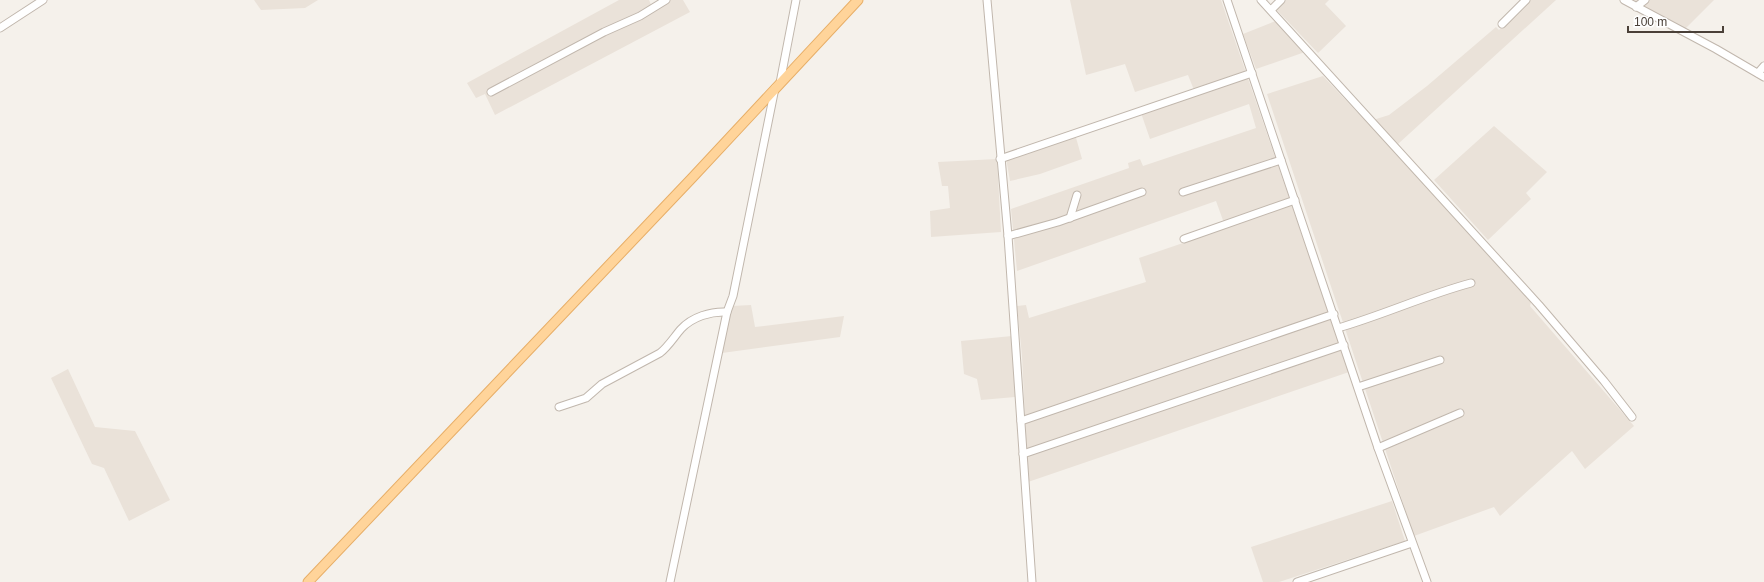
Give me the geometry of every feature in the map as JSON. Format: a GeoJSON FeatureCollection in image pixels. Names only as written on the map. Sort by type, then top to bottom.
{"type":"FeatureCollection","features":[{"type":"Feature","properties":{"kind":"main road"},"geometry":{"type":"LineString","coordinates":[[308,582],[692,178],[777,85],[858,0]]}},
{"type":"Feature","properties":{"kind":"street"},"geometry":{"type":"LineString","coordinates":[[0,28],[43,0]]}},
{"type":"Feature","properties":{"kind":"street"},"geometry":{"type":"LineString","coordinates":[[491,92],[604,32],[640,16],[666,0]]}},
{"type":"Feature","properties":{"kind":"street"},"geometry":{"type":"LineString","coordinates":[[670,582],[727,312],[734,296],[796,0]]}},
{"type":"Feature","properties":{"kind":"street"},"geometry":{"type":"LineString","coordinates":[[987,0],[1000,160],[1008,236],[1032,582]]}},
{"type":"Feature","properties":{"kind":"street"},"geometry":{"type":"LineString","coordinates":[[1227,0],[1378,448],[1427,582]]}},
{"type":"Feature","properties":{"kind":"street"},"geometry":{"type":"LineString","coordinates":[[1261,0],[1539,305],[1604,381],[1632,417]]}},
{"type":"Feature","properties":{"kind":"street"},"geometry":{"type":"LineString","coordinates":[[1270,10],[1281,0]]}},
{"type":"Feature","properties":{"kind":"street"},"geometry":{"type":"LineString","coordinates":[[1502,24],[1526,0]]}},
{"type":"Feature","properties":{"kind":"street"},"geometry":{"type":"LineString","coordinates":[[1624,0],[1761,75],[1764,66]]}},
{"type":"Feature","properties":{"kind":"street"},"geometry":{"type":"LineString","coordinates":[[1636,6],[1645,0]]}},
{"type":"Feature","properties":{"kind":"street"},"geometry":{"type":"LineString","coordinates":[[1000,160],[1252,73]]}},
{"type":"Feature","properties":{"kind":"street"},"geometry":{"type":"LineString","coordinates":[[1183,192],[1281,160]]}},
{"type":"Feature","properties":{"kind":"street"},"geometry":{"type":"LineString","coordinates":[[1008,236],[1070,218],[1142,192]]}},
{"type":"Feature","properties":{"kind":"street"},"geometry":{"type":"LineString","coordinates":[[1070,218],[1077,195]]}},
{"type":"Feature","properties":{"kind":"street"},"geometry":{"type":"LineString","coordinates":[[1184,239],[1295,200]]}},
{"type":"Feature","properties":{"kind":"street"},"geometry":{"type":"LineString","coordinates":[[1338,328],[1374,317],[1411,302],[1471,282]]}},
{"type":"Feature","properties":{"kind":"street"},"geometry":{"type":"LineString","coordinates":[[559,407],[586,398],[602,384],[660,353],[667,347],[681,328],[692,321],[708,312],[727,312]]}},
{"type":"Feature","properties":{"kind":"street"},"geometry":{"type":"LineString","coordinates":[[1021,421],[1334,314]]}},
{"type":"Feature","properties":{"kind":"street"},"geometry":{"type":"LineString","coordinates":[[1023,454],[1344,345]]}},
{"type":"Feature","properties":{"kind":"street"},"geometry":{"type":"LineString","coordinates":[[1358,387],[1440,360]]}},
{"type":"Feature","properties":{"kind":"street"},"geometry":{"type":"LineString","coordinates":[[1378,448],[1460,413]]}},
{"type":"Feature","properties":{"kind":"street"},"geometry":{"type":"LineString","coordinates":[[1297,582],[1412,543]]}},
{"type":"Feature","properties":{"kind":"shaded area"},"geometry":{"type":"Polygon","coordinates":[[[254,0],[318,0],[305,8],[261,10],[254,0]]]}},
{"type":"Feature","properties":{"kind":"shaded area"},"geometry":{"type":"Polygon","coordinates":[[[619,0],[649,0],[653,9],[671,0],[683,0],[690,12],[495,115],[485,94],[476,98],[467,83],[619,0]]]}},
{"type":"Feature","properties":{"kind":"shaded area"},"geometry":{"type":"Polygon","coordinates":[[[1070,0],[1221,0],[1349,372],[1028,482],[1022,356],[1017,306],[1026,305],[1029,318],[1146,282],[1139,258],[1183,243],[1181,237],[1224,223],[1216,201],[1017,271],[1011,209],[1129,168],[1128,163],[1140,159],[1143,166],[1256,128],[1249,104],[1150,139],[1141,113],[1194,90],[1188,75],[1135,92],[1125,64],[1086,75],[1070,0]]]}},
{"type":"Feature","properties":{"kind":"shaded area"},"geometry":{"type":"Polygon","coordinates":[[[1284,0],[1329,0],[1325,4],[1346,26],[1318,53],[1275,8],[1284,0]]]}},
{"type":"Feature","properties":{"kind":"shaded area"},"geometry":{"type":"Polygon","coordinates":[[[1528,0],[1556,0],[1398,144],[1373,120],[1389,115],[1427,86],[1496,27],[1499,30],[1528,0]]]}},
{"type":"Feature","properties":{"kind":"shaded area"},"geometry":{"type":"Polygon","coordinates":[[[1714,0],[1684,30],[1631,1],[1714,0]]]}},
{"type":"Feature","properties":{"kind":"shaded area"},"geometry":{"type":"Polygon","coordinates":[[[1278,20],[1305,52],[1256,69],[1243,34],[1278,20]]]}},
{"type":"Feature","properties":{"kind":"shaded area"},"geometry":{"type":"Polygon","coordinates":[[[1323,76],[1357,112],[1383,135],[1532,298],[1530,306],[1634,426],[1585,469],[1572,451],[1500,516],[1494,507],[1414,536],[1267,94],[1323,76]]]}},
{"type":"Feature","properties":{"kind":"shaded area"},"geometry":{"type":"Polygon","coordinates":[[[1494,126],[1547,172],[1526,193],[1531,199],[1488,240],[1434,180],[1494,126]]]}},
{"type":"Feature","properties":{"kind":"shaded area"},"geometry":{"type":"Polygon","coordinates":[[[1075,134],[1082,159],[1040,174],[1010,181],[1006,158],[1075,134]]]}},
{"type":"Feature","properties":{"kind":"shaded area"},"geometry":{"type":"Polygon","coordinates":[[[997,159],[1001,232],[931,237],[930,211],[950,208],[948,186],[942,186],[938,162],[997,159]]]}},
{"type":"Feature","properties":{"kind":"shaded area"},"geometry":{"type":"Polygon","coordinates":[[[751,305],[755,327],[844,316],[840,337],[722,353],[728,314],[732,306],[751,305]]]}},
{"type":"Feature","properties":{"kind":"shaded area"},"geometry":{"type":"Polygon","coordinates":[[[1012,336],[1015,397],[981,400],[977,379],[964,374],[961,341],[1012,336]]]}},
{"type":"Feature","properties":{"kind":"shaded area"},"geometry":{"type":"Polygon","coordinates":[[[68,369],[95,427],[135,431],[170,500],[129,521],[104,468],[92,464],[51,378],[68,369]]]}},
{"type":"Feature","properties":{"kind":"shaded area"},"geometry":{"type":"Polygon","coordinates":[[[1392,501],[1405,541],[1279,582],[1263,582],[1251,547],[1392,501]]]}}]}
